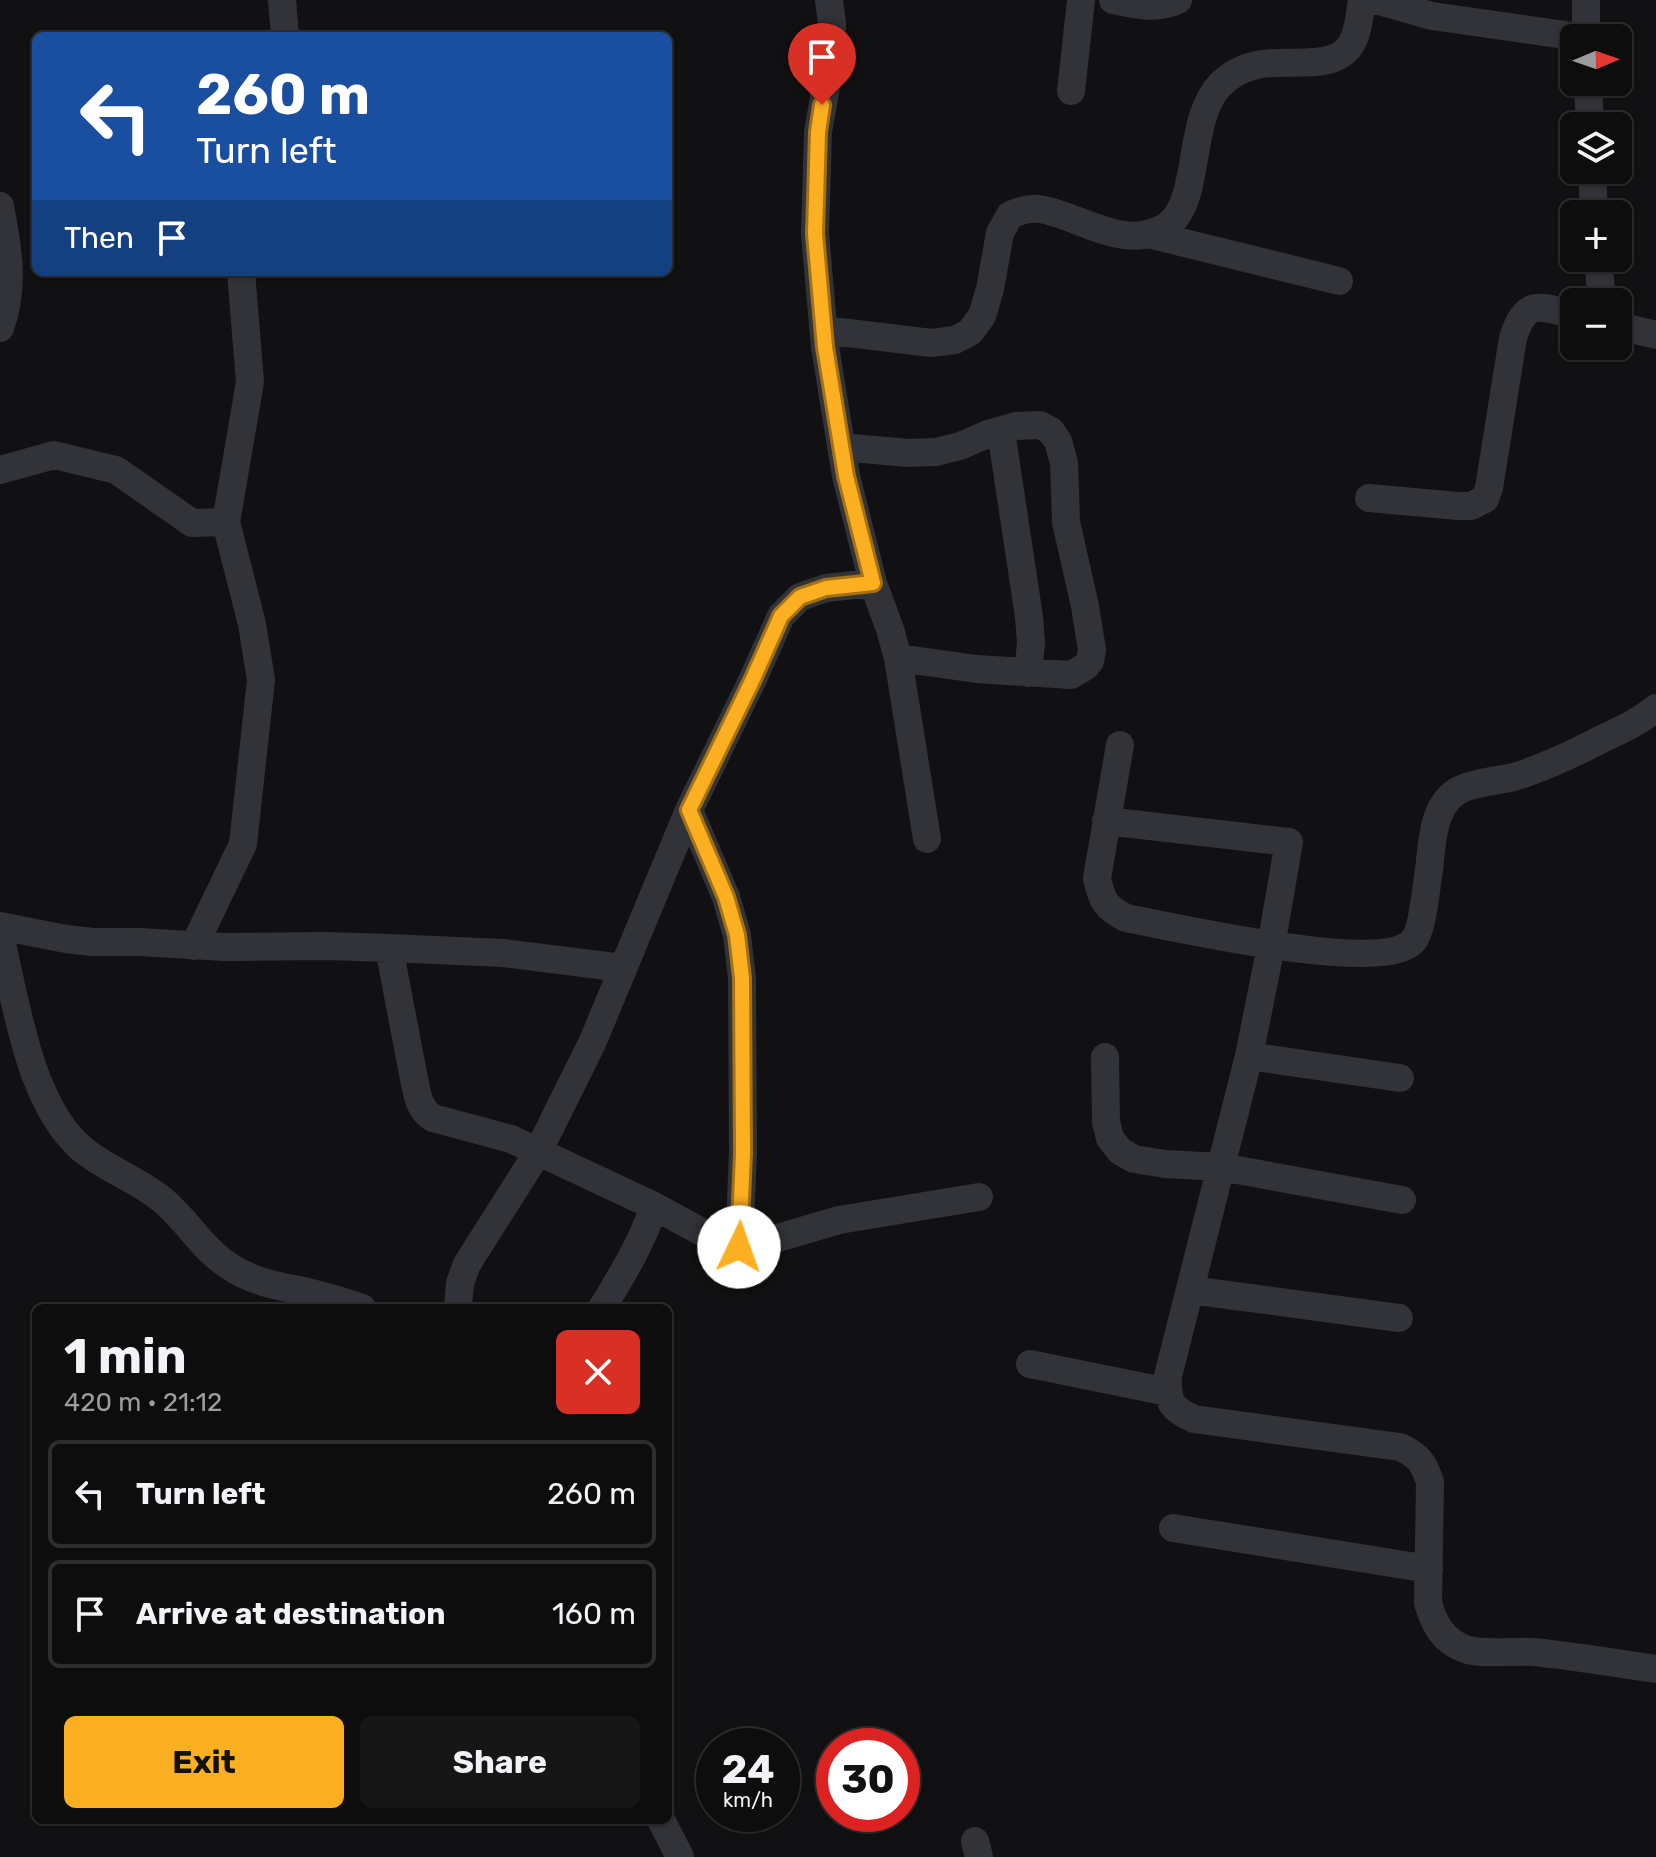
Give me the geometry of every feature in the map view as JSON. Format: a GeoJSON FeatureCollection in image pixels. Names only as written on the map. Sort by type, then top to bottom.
{"type":"FeatureCollection","features":[{"type":"Feature","properties":{"kind":"street"},"geometry":{"type":"LineString","coordinates":[[282,0],[285,32]]}},
{"type":"Feature","properties":{"kind":"street"},"geometry":{"type":"LineString","coordinates":[[829,0],[832,52],[818,132],[815,234],[824,330],[846,476],[873,583],[898,658],[927,839]]}},
{"type":"Feature","properties":{"kind":"street"},"geometry":{"type":"LineString","coordinates":[[1071,91],[1081,0]]}},
{"type":"Feature","properties":{"kind":"street"},"geometry":{"type":"LineString","coordinates":[[1113,0],[1142,6],[1163,6],[1178,0]]}},
{"type":"Feature","properties":{"kind":"street"},"geometry":{"type":"LineString","coordinates":[[1148,234],[1168,225],[1181,209],[1188,189],[1200,121],[1215,91],[1230,75],[1257,64],[1326,62],[1343,54],[1354,38],[1362,0]]}},
{"type":"Feature","properties":{"kind":"street"},"geometry":{"type":"LineString","coordinates":[[1376,0],[1432,16],[1560,34]]}},
{"type":"Feature","properties":{"kind":"street"},"geometry":{"type":"LineString","coordinates":[[1586,0],[1586,24]]}},
{"type":"Feature","properties":{"kind":"street"},"geometry":{"type":"LineString","coordinates":[[0,206],[9,257],[10,287],[0,328]]}},
{"type":"Feature","properties":{"kind":"street"},"geometry":{"type":"LineString","coordinates":[[824,330],[931,343],[955,340],[970,332],[982,316],[1000,233],[1010,215],[1024,210],[1039,209],[1125,236],[1148,234],[1339,281]]}},
{"type":"Feature","properties":{"kind":"street"},"geometry":{"type":"LineString","coordinates":[[194,946],[243,844],[261,680],[252,624],[226,522],[250,382],[241,276]]}},
{"type":"Feature","properties":{"kind":"street"},"geometry":{"type":"LineString","coordinates":[[1369,498],[1458,506],[1471,506],[1485,499],[1513,338],[1521,316],[1529,310],[1544,307],[1560,311]]}},
{"type":"Feature","properties":{"kind":"street"},"geometry":{"type":"LineString","coordinates":[[1632,329],[1656,335]]}},
{"type":"Feature","properties":{"kind":"street"},"geometry":{"type":"LineString","coordinates":[[841,447],[908,453],[936,452],[1016,426],[1040,425],[1051,431],[1058,441],[1064,463],[1066,522],[1092,650],[1086,666],[1071,675],[977,669],[898,658]]}},
{"type":"Feature","properties":{"kind":"street"},"geometry":{"type":"LineString","coordinates":[[1001,431],[1029,617],[1031,643],[1028,673]]}},
{"type":"Feature","properties":{"kind":"street"},"geometry":{"type":"LineString","coordinates":[[0,470],[54,455],[116,470],[192,523],[226,522]]}},
{"type":"Feature","properties":{"kind":"street"},"geometry":{"type":"LineString","coordinates":[[458,1304],[460,1283],[467,1264],[538,1152],[593,1041],[689,810],[781,616],[800,597],[826,588],[873,583]]}},
{"type":"Feature","properties":{"kind":"street"},"geometry":{"type":"LineString","coordinates":[[1120,745],[1097,878],[1101,898],[1110,909],[1126,918],[1271,946],[1386,953],[1413,941],[1420,926],[1435,828],[1441,808],[1448,798],[1459,790],[1516,776],[1571,755],[1642,720],[1656,708]]}},
{"type":"Feature","properties":{"kind":"street"},"geometry":{"type":"LineString","coordinates":[[689,810],[726,897],[737,935],[742,978],[743,1138],[739,1247]]}},
{"type":"Feature","properties":{"kind":"street"},"geometry":{"type":"LineString","coordinates":[[1106,821],[1289,842],[1249,1056],[1168,1376],[1171,1403],[1179,1413],[1194,1419],[1400,1447],[1415,1454],[1425,1466],[1430,1482],[1428,1603],[1432,1619],[1452,1642],[1467,1650],[1533,1652],[1656,1669]]}},
{"type":"Feature","properties":{"kind":"street"},"geometry":{"type":"LineString","coordinates":[[0,926],[93,942],[503,953],[623,968]]}},
{"type":"Feature","properties":{"kind":"street"},"geometry":{"type":"LineString","coordinates":[[0,936],[18,1017],[48,1107],[80,1148],[102,1165],[158,1196],[227,1265],[272,1286],[351,1304]]}},
{"type":"Feature","properties":{"kind":"street"},"geometry":{"type":"LineString","coordinates":[[389,948],[415,1084],[425,1113],[433,1118],[511,1139],[654,1206],[722,1243],[739,1247],[763,1244],[839,1220],[979,1197]]}},
{"type":"Feature","properties":{"kind":"street"},"geometry":{"type":"LineString","coordinates":[[1249,1056],[1400,1078]]}},
{"type":"Feature","properties":{"kind":"street"},"geometry":{"type":"LineString","coordinates":[[1105,1057],[1106,1122],[1110,1138],[1120,1151],[1134,1159],[1221,1167],[1402,1200]]}},
{"type":"Feature","properties":{"kind":"street"},"geometry":{"type":"LineString","coordinates":[[604,1304],[636,1251],[654,1206]]}},
{"type":"Feature","properties":{"kind":"street"},"geometry":{"type":"LineString","coordinates":[[1190,1290],[1399,1318]]}},
{"type":"Feature","properties":{"kind":"street"},"geometry":{"type":"LineString","coordinates":[[1030,1364],[1168,1392]]}},
{"type":"Feature","properties":{"kind":"street"},"geometry":{"type":"LineString","coordinates":[[1173,1528],[1429,1569]]}},
{"type":"Feature","properties":{"kind":"street"},"geometry":{"type":"LineString","coordinates":[[663,1824],[680,1857]]}},
{"type":"Feature","properties":{"kind":"route"},"geometry":{"type":"LineString","coordinates":[[739,1247],[744,1078],[742,978],[737,935],[726,897],[689,810],[781,616],[800,597],[826,588],[873,583],[846,476],[825,347],[815,234],[818,132],[822,105]]}}]}
